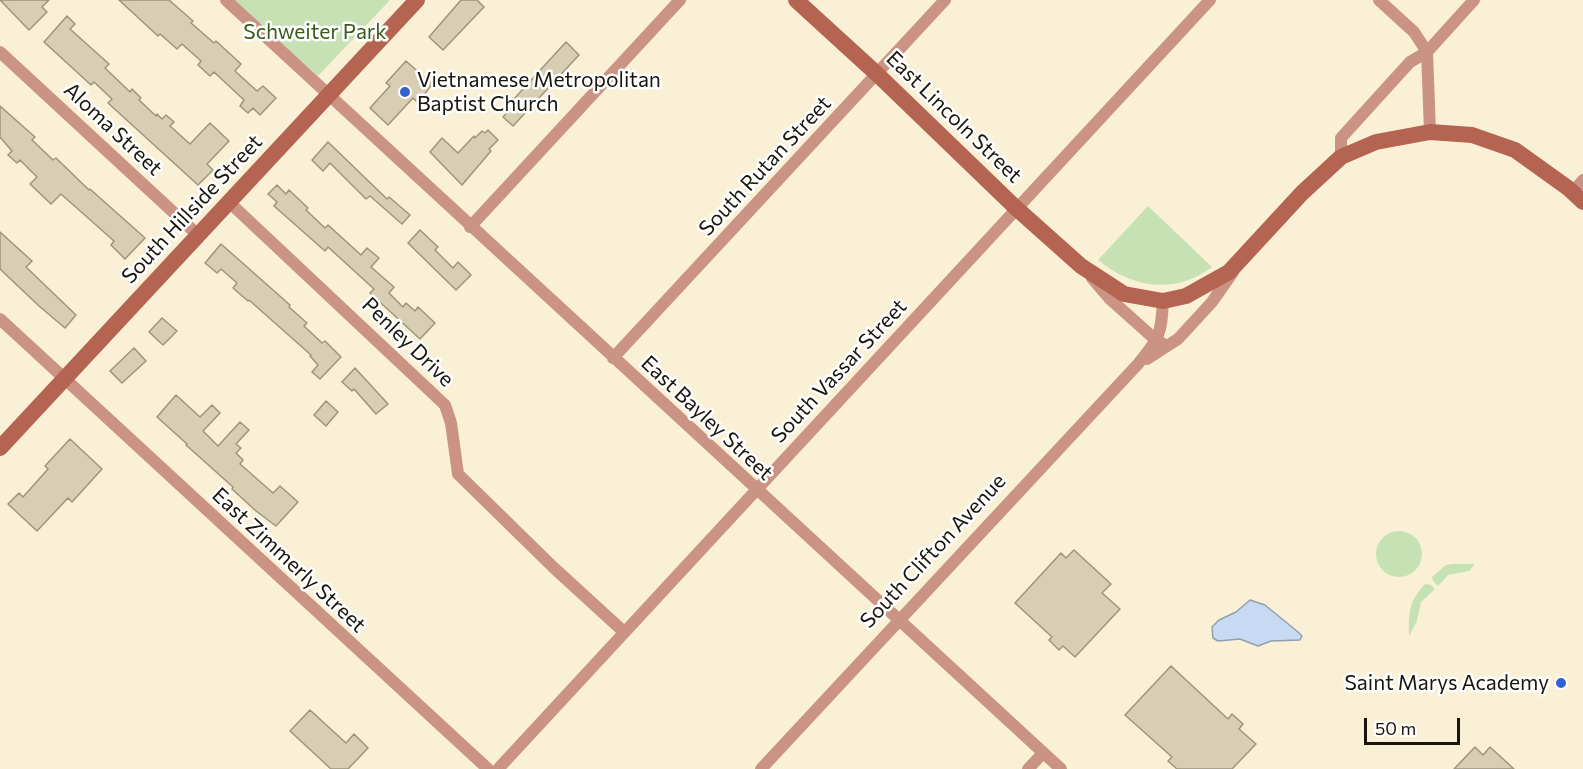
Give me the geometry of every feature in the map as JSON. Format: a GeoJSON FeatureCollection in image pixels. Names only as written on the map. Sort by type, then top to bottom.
{"type":"FeatureCollection","features":[{"type":"Feature","properties":{"kind":"street","name":"East Bayley Street"},"geometry":{"type":"LineString","coordinates":[[226,0],[1061,769]]}},
{"type":"Feature","properties":{"kind":"street","name":"South Hillside Street"},"geometry":{"type":"LineString","coordinates":[[0,448],[417,0]]}},
{"type":"Feature","properties":{"kind":"street"},"geometry":{"type":"LineString","coordinates":[[470,227],[680,0]]}},
{"type":"Feature","properties":{"kind":"street","name":"East Lincoln Street"},"geometry":{"type":"LineString","coordinates":[[796,0],[877,74],[1016,208],[1081,266],[1110,299],[1163,343]]}},
{"type":"Feature","properties":{"kind":"street","name":"South Rutan Street"},"geometry":{"type":"LineString","coordinates":[[613,358],[945,0]]}},
{"type":"Feature","properties":{"kind":"street","name":"South Vassar Street"},"geometry":{"type":"LineString","coordinates":[[498,769],[1210,0]]}},
{"type":"Feature","properties":{"kind":"street"},"geometry":{"type":"LineString","coordinates":[[1379,0],[1414,32],[1427,52],[1430,132]]}},
{"type":"Feature","properties":{"kind":"street"},"geometry":{"type":"LineString","coordinates":[[1341,157],[1341,138],[1410,62],[1427,52],[1474,0]]}},
{"type":"Feature","properties":{"kind":"street","name":"Aloma Street"},"geometry":{"type":"LineString","coordinates":[[0,52],[198,235]]}},
{"type":"Feature","properties":{"kind":"street","name":"South Clifton Avenue"},"geometry":{"type":"LineString","coordinates":[[1163,343],[1161,327],[1163,301],[1186,296],[1229,272],[1302,193],[1341,157],[1376,142],[1430,132],[1472,135],[1515,150],[1580,192]]}},
{"type":"Feature","properties":{"kind":"street","name":"Penley Drive"},"geometry":{"type":"LineString","coordinates":[[230,202],[445,405],[452,423],[458,474],[624,632]]}},
{"type":"Feature","properties":{"kind":"street","name":"South Clifton Avenue"},"geometry":{"type":"LineString","coordinates":[[761,769],[1138,364],[1163,343],[1178,339],[1212,302],[1245,255]]}},
{"type":"Feature","properties":{"kind":"street","name":"East Lincoln Street"},"geometry":{"type":"LineString","coordinates":[[1081,266],[1124,294],[1163,301]]}},
{"type":"Feature","properties":{"kind":"street","name":"East Zimmerly Street"},"geometry":{"type":"LineString","coordinates":[[0,319],[488,769]]}},
{"type":"Feature","properties":{"kind":"street"},"geometry":{"type":"LineString","coordinates":[[1028,769],[1043,753]]}},
{"type":"Feature","properties":{"kind":"green space","name":"Schweiter Park"},"geometry":{"type":"Polygon","coordinates":[[[233,0],[390,0],[318,76],[233,0]]]}},
{"type":"Feature","properties":{"kind":"green space"},"geometry":{"type":"Polygon","coordinates":[[[1148,206],[1212,267],[1183,282],[1154,284],[1125,277],[1098,260],[1148,206]]]}},
{"type":"Feature","properties":{"kind":"green space"},"geometry":{"type":"Polygon","coordinates":[[[1399,531],[1415,538],[1422,554],[1415,570],[1399,577],[1383,570],[1376,554],[1383,538],[1399,531]]]}},
{"type":"Feature","properties":{"kind":"green space"},"geometry":{"type":"Polygon","coordinates":[[[1475,564],[1469,571],[1448,575],[1438,586],[1432,577],[1446,565],[1475,564]]]}},
{"type":"Feature","properties":{"kind":"green space"},"geometry":{"type":"Polygon","coordinates":[[[1425,584],[1435,589],[1421,602],[1417,621],[1409,636],[1412,602],[1425,584]]]}},
{"type":"Feature","properties":{"kind":"water"},"geometry":{"type":"Polygon","coordinates":[[[1250,600],[1265,605],[1302,636],[1300,640],[1271,641],[1258,646],[1240,639],[1218,641],[1213,638],[1212,627],[1250,600]]]}},
{"type":"Feature","properties":{"kind":"building"},"geometry":{"type":"Polygon","coordinates":[[[0,0],[49,0],[42,7],[47,12],[29,30],[0,0]]]}},
{"type":"Feature","properties":{"kind":"building"},"geometry":{"type":"Polygon","coordinates":[[[119,0],[169,0],[193,21],[191,23],[214,43],[216,41],[241,64],[235,71],[257,91],[263,86],[276,98],[260,115],[253,108],[248,113],[240,106],[244,100],[214,72],[210,76],[198,65],[201,61],[182,44],[177,49],[160,34],[158,36],[119,0]]]}},
{"type":"Feature","properties":{"kind":"building"},"geometry":{"type":"Polygon","coordinates":[[[461,0],[477,0],[484,7],[443,50],[429,37],[461,0]]]}},
{"type":"Feature","properties":{"kind":"building"},"geometry":{"type":"Polygon","coordinates":[[[67,16],[75,24],[70,29],[109,64],[105,68],[130,92],[132,89],[141,98],[139,100],[156,116],[157,114],[162,119],[166,115],[174,122],[170,126],[190,144],[210,123],[229,141],[207,164],[213,170],[198,185],[108,103],[112,99],[94,82],[91,85],[44,42],[67,16]]]}},
{"type":"Feature","properties":{"kind":"building"},"geometry":{"type":"Polygon","coordinates":[[[566,42],[579,55],[513,126],[503,117],[515,103],[512,101],[566,42]]]}},
{"type":"Feature","properties":{"kind":"building","name":"Vietnamese Metropolitan Baptist Church"},"geometry":{"type":"Polygon","coordinates":[[[406,61],[432,84],[418,103],[413,98],[388,125],[370,108],[390,86],[386,83],[406,61]]]}},
{"type":"Feature","properties":{"kind":"building"},"geometry":{"type":"Polygon","coordinates":[[[0,106],[35,137],[32,140],[53,160],[56,158],[145,238],[125,259],[111,245],[114,241],[61,194],[51,204],[30,184],[37,177],[20,160],[17,163],[8,155],[12,151],[0,137],[0,106]]]}},
{"type":"Feature","properties":{"kind":"building"},"geometry":{"type":"Polygon","coordinates":[[[488,130],[498,140],[462,185],[430,152],[442,138],[458,153],[474,136],[475,138],[482,131],[485,133],[488,130]]]}},
{"type":"Feature","properties":{"kind":"building"},"geometry":{"type":"Polygon","coordinates":[[[328,142],[387,199],[389,197],[410,215],[402,224],[370,196],[366,199],[330,163],[323,171],[312,160],[328,142]]]}},
{"type":"Feature","properties":{"kind":"building"},"geometry":{"type":"Polygon","coordinates":[[[277,185],[286,194],[289,190],[325,228],[328,225],[361,255],[367,248],[379,258],[371,267],[394,287],[389,293],[403,307],[406,303],[415,311],[418,307],[435,323],[420,339],[370,293],[374,289],[328,247],[325,251],[274,206],[277,202],[268,194],[277,185]]]}},
{"type":"Feature","properties":{"kind":"building"},"geometry":{"type":"Polygon","coordinates":[[[420,230],[438,247],[435,250],[453,268],[458,262],[471,275],[456,290],[408,243],[420,230]]]}},
{"type":"Feature","properties":{"kind":"building"},"geometry":{"type":"Polygon","coordinates":[[[0,232],[32,261],[26,267],[76,315],[65,328],[0,269],[0,232]]]}},
{"type":"Feature","properties":{"kind":"building"},"geometry":{"type":"Polygon","coordinates":[[[221,244],[290,305],[289,307],[307,323],[304,326],[322,343],[325,341],[341,357],[320,379],[312,372],[318,365],[311,355],[233,288],[237,283],[221,269],[217,273],[205,263],[221,244]]]}},
{"type":"Feature","properties":{"kind":"building"},"geometry":{"type":"Polygon","coordinates":[[[162,318],[177,331],[163,345],[149,332],[162,318]]]}},
{"type":"Feature","properties":{"kind":"building"},"geometry":{"type":"Polygon","coordinates":[[[134,348],[146,361],[122,383],[110,371],[134,348]]]}},
{"type":"Feature","properties":{"kind":"building"},"geometry":{"type":"Polygon","coordinates":[[[355,368],[388,404],[376,414],[354,389],[352,391],[342,382],[355,368]]]}},
{"type":"Feature","properties":{"kind":"building"},"geometry":{"type":"Polygon","coordinates":[[[176,395],[200,417],[212,405],[220,413],[203,431],[218,446],[240,422],[249,430],[236,444],[241,448],[236,453],[243,460],[240,464],[273,493],[280,486],[298,502],[276,526],[256,511],[157,417],[176,395]]]}},
{"type":"Feature","properties":{"kind":"building"},"geometry":{"type":"Polygon","coordinates":[[[326,401],[338,412],[326,426],[314,415],[326,401]]]}},
{"type":"Feature","properties":{"kind":"building"},"geometry":{"type":"Polygon","coordinates":[[[70,439],[102,469],[72,502],[68,498],[37,531],[8,504],[19,493],[23,497],[48,469],[45,466],[70,439]]]}},
{"type":"Feature","properties":{"kind":"building"},"geometry":{"type":"Polygon","coordinates":[[[1074,550],[1111,584],[1102,593],[1120,609],[1075,657],[1063,646],[1059,650],[1049,640],[1052,637],[1015,603],[1061,553],[1066,558],[1074,550]]]}},
{"type":"Feature","properties":{"kind":"building"},"geometry":{"type":"Polygon","coordinates":[[[1171,666],[1228,719],[1232,714],[1243,724],[1239,729],[1256,744],[1232,769],[1177,769],[1168,761],[1172,757],[1125,715],[1171,666]]]}},
{"type":"Feature","properties":{"kind":"building"},"geometry":{"type":"Polygon","coordinates":[[[310,710],[346,743],[354,734],[368,748],[348,769],[331,769],[290,731],[310,710]]]}},
{"type":"Feature","properties":{"kind":"building"},"geometry":{"type":"Polygon","coordinates":[[[1475,747],[1483,755],[1490,747],[1514,769],[1454,769],[1475,747]]]}},
{"type":"Feature","properties":{"kind":"place","name":"Vietnamese Metropolitan Baptist Church"},"geometry":{"type":"Point","coordinates":[405,92]}},
{"type":"Feature","properties":{"kind":"place","name":"Saint Marys Academy"},"geometry":{"type":"Point","coordinates":[1561,683]}}]}
